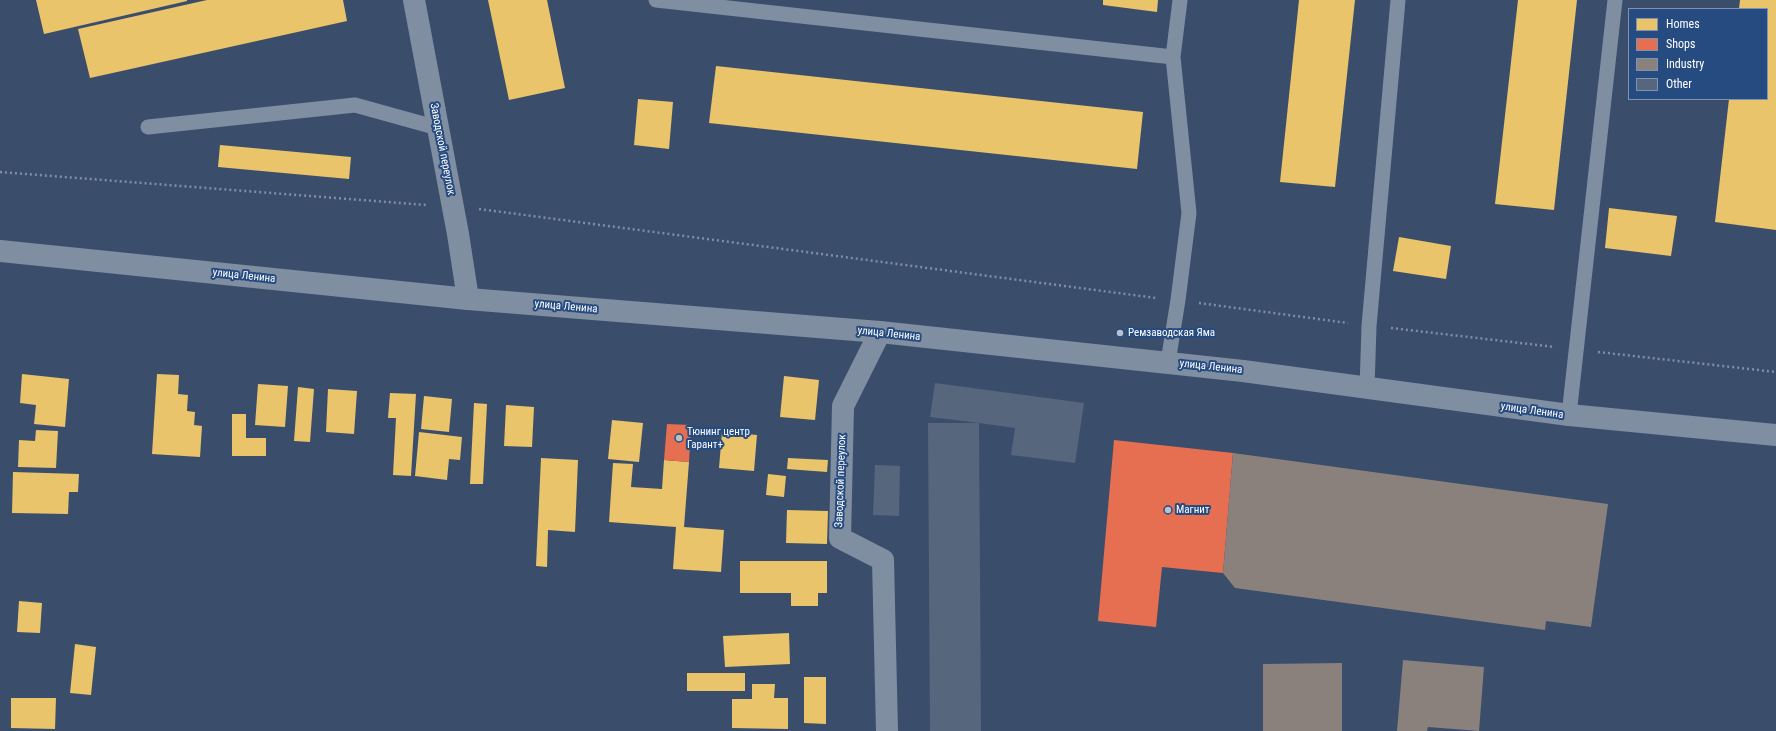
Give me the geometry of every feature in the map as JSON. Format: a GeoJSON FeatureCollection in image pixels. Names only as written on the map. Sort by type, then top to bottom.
{"type":"FeatureCollection","features":[{"type":"Feature","properties":{"kind":"street","name":"Заводской переулок"},"geometry":{"type":"LineString","coordinates":[[414,0],[453,207],[468,299]]}},
{"type":"Feature","properties":{"kind":"street","name":"улица Ленина"},"geometry":{"type":"LineString","coordinates":[[0,251],[468,299],[880,332],[1243,371],[1569,415],[1776,435]]}},
{"type":"Feature","properties":{"kind":"street","name":"Заводской переулок"},"geometry":{"type":"LineString","coordinates":[[880,332],[843,406],[840,538],[883,560],[887,731]]}},
{"type":"Feature","properties":{"kind":"lane"},"geometry":{"type":"LineString","coordinates":[[656,0],[1173,57]]}},
{"type":"Feature","properties":{"kind":"lane"},"geometry":{"type":"LineString","coordinates":[[1168,362],[1178,300],[1189,213],[1173,57],[1180,0]]}},
{"type":"Feature","properties":{"kind":"lane"},"geometry":{"type":"LineString","coordinates":[[1367,388],[1369,326],[1398,0]]}},
{"type":"Feature","properties":{"kind":"lane"},"geometry":{"type":"LineString","coordinates":[[1569,415],[1615,0]]}},
{"type":"Feature","properties":{"kind":"lane"},"geometry":{"type":"LineString","coordinates":[[148,127],[355,105],[438,128]]}},
{"type":"Feature","properties":{"kind":"path"},"geometry":{"type":"LineString","coordinates":[[0,172],[490,210],[1369,326],[1776,372]]}},
{"type":"Feature","properties":{"kind":"building: Homes"},"geometry":{"type":"Polygon","coordinates":[[[36,0],[187,0],[187,1],[44,34],[36,0]]]}},
{"type":"Feature","properties":{"kind":"building: Homes"},"geometry":{"type":"Polygon","coordinates":[[[207,0],[343,0],[347,21],[90,78],[78,29],[207,0]]]}},
{"type":"Feature","properties":{"kind":"building: Homes"},"geometry":{"type":"Polygon","coordinates":[[[488,0],[547,0],[565,88],[509,100],[488,0]]]}},
{"type":"Feature","properties":{"kind":"building: Homes"},"geometry":{"type":"Polygon","coordinates":[[[1103,0],[1158,0],[1157,12],[1103,5],[1103,0]]]}},
{"type":"Feature","properties":{"kind":"building: Homes"},"geometry":{"type":"Polygon","coordinates":[[[1299,0],[1355,0],[1335,187],[1280,182],[1299,0]]]}},
{"type":"Feature","properties":{"kind":"building: Homes"},"geometry":{"type":"Polygon","coordinates":[[[1518,0],[1577,0],[1554,210],[1495,204],[1518,0]]]}},
{"type":"Feature","properties":{"kind":"building: Homes"},"geometry":{"type":"Polygon","coordinates":[[[1740,0],[1776,0],[1776,230],[1715,222],[1729,100],[1768,100],[1768,8],[1739,8],[1740,0]]]}},
{"type":"Feature","properties":{"kind":"building: Homes"},"geometry":{"type":"Polygon","coordinates":[[[716,66],[1143,112],[1137,169],[709,123],[716,66]]]}},
{"type":"Feature","properties":{"kind":"building: Homes"},"geometry":{"type":"Polygon","coordinates":[[[638,99],[673,102],[669,149],[634,145],[638,99]]]}},
{"type":"Feature","properties":{"kind":"building: Homes"},"geometry":{"type":"Polygon","coordinates":[[[220,145],[351,157],[349,179],[218,167],[220,145]]]}},
{"type":"Feature","properties":{"kind":"building: Homes"},"geometry":{"type":"Polygon","coordinates":[[[1609,208],[1677,216],[1671,256],[1605,248],[1609,208]]]}},
{"type":"Feature","properties":{"kind":"building: Homes"},"geometry":{"type":"Polygon","coordinates":[[[1399,237],[1451,246],[1446,279],[1393,271],[1399,237]]]}},
{"type":"Feature","properties":{"kind":"building: Homes"},"geometry":{"type":"Polygon","coordinates":[[[22,374],[69,379],[65,427],[34,424],[36,405],[20,403],[22,374]]]}},
{"type":"Feature","properties":{"kind":"building: Homes"},"geometry":{"type":"Polygon","coordinates":[[[157,374],[179,375],[178,394],[188,395],[187,411],[195,412],[194,425],[202,426],[200,457],[152,454],[157,374]]]}},
{"type":"Feature","properties":{"kind":"building: Homes"},"geometry":{"type":"Polygon","coordinates":[[[784,376],[819,380],[815,420],[780,417],[784,376]]]}},
{"type":"Feature","properties":{"kind":"building: Homes"},"geometry":{"type":"Polygon","coordinates":[[[258,384],[288,386],[285,427],[255,425],[258,384]]]}},
{"type":"Feature","properties":{"kind":"building: Homes"},"geometry":{"type":"Polygon","coordinates":[[[298,387],[314,389],[310,442],[294,441],[298,387]]]}},
{"type":"Feature","properties":{"kind":"building: Homes"},"geometry":{"type":"Polygon","coordinates":[[[328,389],[357,391],[354,434],[326,432],[328,389]]]}},
{"type":"Feature","properties":{"kind":"building: Homes"},"geometry":{"type":"Polygon","coordinates":[[[390,393],[416,394],[411,476],[393,475],[396,418],[388,418],[390,393]]]}},
{"type":"Feature","properties":{"kind":"building: Homes"},"geometry":{"type":"Polygon","coordinates":[[[424,396],[452,399],[449,432],[421,429],[424,396]]]}},
{"type":"Feature","properties":{"kind":"building: Homes"},"geometry":{"type":"Polygon","coordinates":[[[474,403],[487,404],[483,484],[470,484],[474,403]]]}},
{"type":"Feature","properties":{"kind":"building: Homes"},"geometry":{"type":"Polygon","coordinates":[[[506,405],[534,407],[532,447],[504,446],[506,405]]]}},
{"type":"Feature","properties":{"kind":"building: Homes"},"geometry":{"type":"Polygon","coordinates":[[[232,414],[246,414],[246,438],[266,438],[266,456],[232,456],[232,414]]]}},
{"type":"Feature","properties":{"kind":"building: Homes"},"geometry":{"type":"Polygon","coordinates":[[[612,420],[643,423],[639,462],[608,459],[612,420]]]}},
{"type":"Feature","properties":{"kind":"building: Homes"},"geometry":{"type":"Polygon","coordinates":[[[36,430],[58,431],[56,468],[18,467],[19,440],[35,441],[36,430]]]}},
{"type":"Feature","properties":{"kind":"building: Homes"},"geometry":{"type":"Polygon","coordinates":[[[419,432],[462,437],[460,460],[449,459],[447,480],[415,476],[419,432]]]}},
{"type":"Feature","properties":{"kind":"building: Homes"},"geometry":{"type":"Polygon","coordinates":[[[722,432],[757,435],[754,471],[719,468],[722,432]]]}},
{"type":"Feature","properties":{"kind":"building: Homes"},"geometry":{"type":"Polygon","coordinates":[[[541,458],[578,460],[575,532],[548,530],[547,567],[536,566],[541,458]]]}},
{"type":"Feature","properties":{"kind":"building: Homes"},"geometry":{"type":"Polygon","coordinates":[[[788,458],[828,460],[827,472],[787,469],[788,458]]]}},
{"type":"Feature","properties":{"kind":"building: Homes"},"geometry":{"type":"Polygon","coordinates":[[[664,460],[689,462],[684,527],[724,530],[721,572],[673,569],[676,527],[609,522],[613,463],[633,464],[631,487],[662,489],[664,460]]]}},
{"type":"Feature","properties":{"kind":"building: Homes"},"geometry":{"type":"Polygon","coordinates":[[[13,472],[79,474],[78,492],[69,492],[68,514],[12,513],[13,472]]]}},
{"type":"Feature","properties":{"kind":"building: Homes"},"geometry":{"type":"Polygon","coordinates":[[[768,474],[786,476],[784,497],[766,495],[768,474]]]}},
{"type":"Feature","properties":{"kind":"building: Homes"},"geometry":{"type":"Polygon","coordinates":[[[787,510],[828,511],[827,544],[786,543],[787,510]]]}},
{"type":"Feature","properties":{"kind":"building: Homes"},"geometry":{"type":"Polygon","coordinates":[[[740,561],[827,561],[827,593],[818,593],[818,606],[791,606],[791,593],[740,593],[740,561]]]}},
{"type":"Feature","properties":{"kind":"building: Homes"},"geometry":{"type":"Polygon","coordinates":[[[19,601],[42,603],[40,633],[17,632],[19,601]]]}},
{"type":"Feature","properties":{"kind":"building: Homes"},"geometry":{"type":"Polygon","coordinates":[[[789,633],[790,664],[725,667],[723,636],[789,633]]]}},
{"type":"Feature","properties":{"kind":"building: Homes"},"geometry":{"type":"Polygon","coordinates":[[[75,644],[96,647],[91,695],[70,693],[75,644]]]}},
{"type":"Feature","properties":{"kind":"building: Homes"},"geometry":{"type":"Polygon","coordinates":[[[687,673],[745,673],[745,691],[687,691],[687,673]]]}},
{"type":"Feature","properties":{"kind":"building: Homes"},"geometry":{"type":"Polygon","coordinates":[[[804,677],[826,677],[826,724],[804,723],[804,677]]]}},
{"type":"Feature","properties":{"kind":"building: Homes"},"geometry":{"type":"Polygon","coordinates":[[[752,684],[775,684],[774,698],[788,698],[788,729],[732,728],[732,699],[752,699],[752,684]]]}},
{"type":"Feature","properties":{"kind":"building: Homes"},"geometry":{"type":"Polygon","coordinates":[[[11,698],[56,698],[55,729],[11,728],[11,698]]]}},
{"type":"Feature","properties":{"kind":"building: Shops"},"geometry":{"type":"Polygon","coordinates":[[[667,424],[691,425],[689,462],[664,460],[667,424]]]}},
{"type":"Feature","properties":{"kind":"building: Shops","name":"Магнит"},"geometry":{"type":"Polygon","coordinates":[[[1114,440],[1233,453],[1223,573],[1162,567],[1156,627],[1098,621],[1114,440]]]}},
{"type":"Feature","properties":{"kind":"building: Industry"},"geometry":{"type":"Polygon","coordinates":[[[1233,453],[1608,504],[1591,627],[1546,621],[1545,630],[1235,588],[1223,573],[1233,453]]]}},
{"type":"Feature","properties":{"kind":"building: Industry"},"geometry":{"type":"Polygon","coordinates":[[[1403,660],[1484,667],[1479,731],[1428,727],[1427,731],[1397,731],[1403,660]]]}},
{"type":"Feature","properties":{"kind":"building: Industry"},"geometry":{"type":"Polygon","coordinates":[[[1342,663],[1342,731],[1263,731],[1263,664],[1342,663]]]}},
{"type":"Feature","properties":{"kind":"building: Other"},"geometry":{"type":"Polygon","coordinates":[[[935,383],[1084,403],[1075,463],[1011,455],[1015,428],[930,417],[935,383]]]}},
{"type":"Feature","properties":{"kind":"building: Other"},"geometry":{"type":"Polygon","coordinates":[[[928,423],[979,423],[981,731],[930,731],[928,423]]]}},
{"type":"Feature","properties":{"kind":"building: Other"},"geometry":{"type":"Polygon","coordinates":[[[875,465],[900,466],[899,516],[873,515],[875,465]]]}},
{"type":"Feature","properties":{"kind":"place","name":"Ремзаводская Яма"},"geometry":{"type":"Point","coordinates":[1120,333]}},
{"type":"Feature","properties":{"kind":"place","name":"Тюнинг центр Гарант+"},"geometry":{"type":"Point","coordinates":[679,438]}},
{"type":"Feature","properties":{"kind":"place","name":"Магнит"},"geometry":{"type":"Point","coordinates":[1168,510]}}]}
